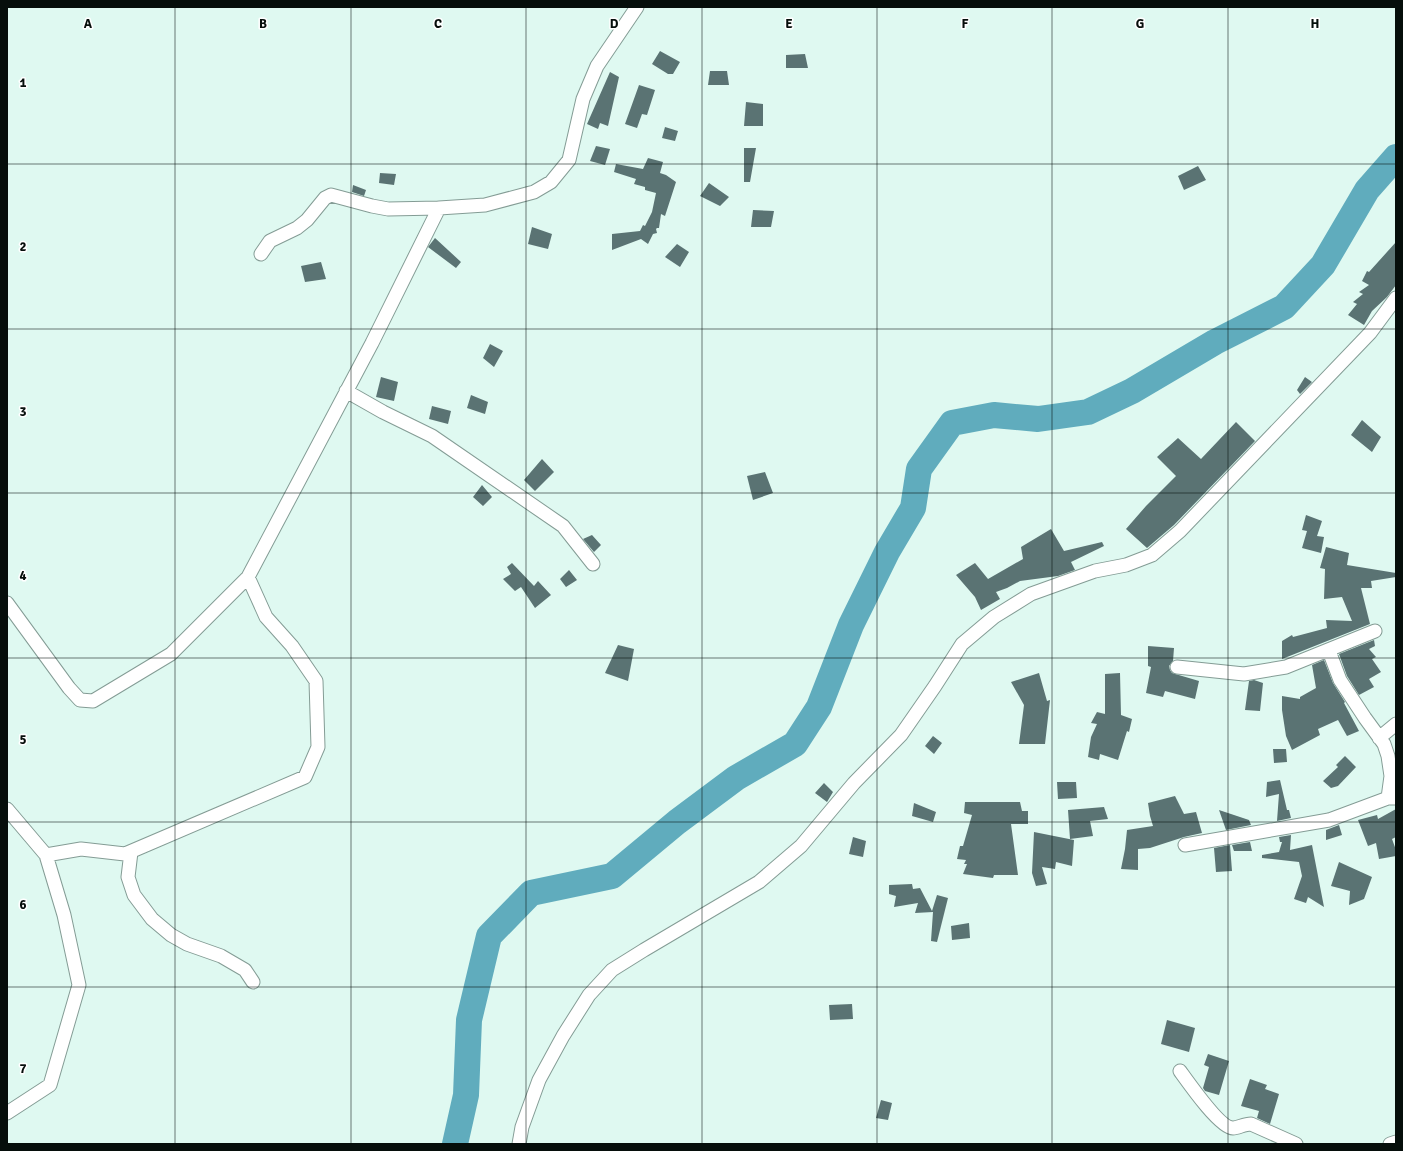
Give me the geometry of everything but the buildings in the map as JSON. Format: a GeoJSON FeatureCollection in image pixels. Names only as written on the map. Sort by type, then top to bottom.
{"type":"FeatureCollection","features":[{"type":"Feature","properties":{"kind":"street"},"geometry":{"type":"LineString","coordinates":[[261,254],[270,241],[297,228],[307,220],[325,198],[331,195],[388,209],[439,208],[485,205],[534,192],[551,182],[569,160],[584,99],[597,66],[637,7]]}},
{"type":"Feature","properties":{"kind":"street"},"geometry":{"type":"LineString","coordinates":[[7,604],[69,688],[80,700],[92,701],[171,654],[248,577],[346,391],[439,208]]}},
{"type":"Feature","properties":{"kind":"street"},"geometry":{"type":"LineString","coordinates":[[519,1144],[522,1127],[538,1080],[563,1036],[589,995],[612,970],[759,882],[801,846],[854,783],[901,735],[936,686],[962,644],[994,617],[1031,594],[1095,571],[1126,565],[1152,555],[1180,531],[1370,334],[1396,298]]}},
{"type":"Feature","properties":{"kind":"street"},"geometry":{"type":"LineString","coordinates":[[346,391],[432,436],[563,526],[593,564]]}},
{"type":"Feature","properties":{"kind":"street"},"geometry":{"type":"LineString","coordinates":[[46,855],[81,849],[125,854],[305,777],[318,747],[316,681],[292,646],[266,617],[248,577]]}},
{"type":"Feature","properties":{"kind":"street"},"geometry":{"type":"LineString","coordinates":[[1177,666],[1244,674],[1286,667],[1376,631]]}},
{"type":"Feature","properties":{"kind":"street"},"geometry":{"type":"LineString","coordinates":[[1185,845],[1330,820],[1392,798],[1391,776],[1388,756],[1384,744],[1340,680],[1329,651]]}},
{"type":"Feature","properties":{"kind":"street"},"geometry":{"type":"LineString","coordinates":[[1379,738],[1396,724]]}},
{"type":"Feature","properties":{"kind":"street"},"geometry":{"type":"LineString","coordinates":[[7,809],[46,855],[64,915],[79,985],[50,1085],[7,1113]]}},
{"type":"Feature","properties":{"kind":"street"},"geometry":{"type":"LineString","coordinates":[[131,852],[128,877],[134,895],[152,919],[172,935],[187,944],[221,956],[245,970],[253,982]]}},
{"type":"Feature","properties":{"kind":"street"},"geometry":{"type":"LineString","coordinates":[[1180,1072],[1224,1125],[1232,1128],[1244,1124],[1251,1124],[1296,1144]]}},
{"type":"Feature","properties":{"kind":"street"},"geometry":{"type":"LineString","coordinates":[[1390,1144],[1396,1142]]}},
{"type":"Feature","properties":{"kind":"waterway"},"geometry":{"type":"LineString","coordinates":[[455,1144],[466,1095],[469,1020],[489,936],[531,893],[612,876],[677,822],[736,778],[795,744],[819,707],[851,625],[887,552],[913,508],[919,469],[952,423],[994,415],[1038,419],[1088,412],[1132,391],[1215,342],[1284,307],[1323,265],[1367,190],[1396,157]]}}]}
